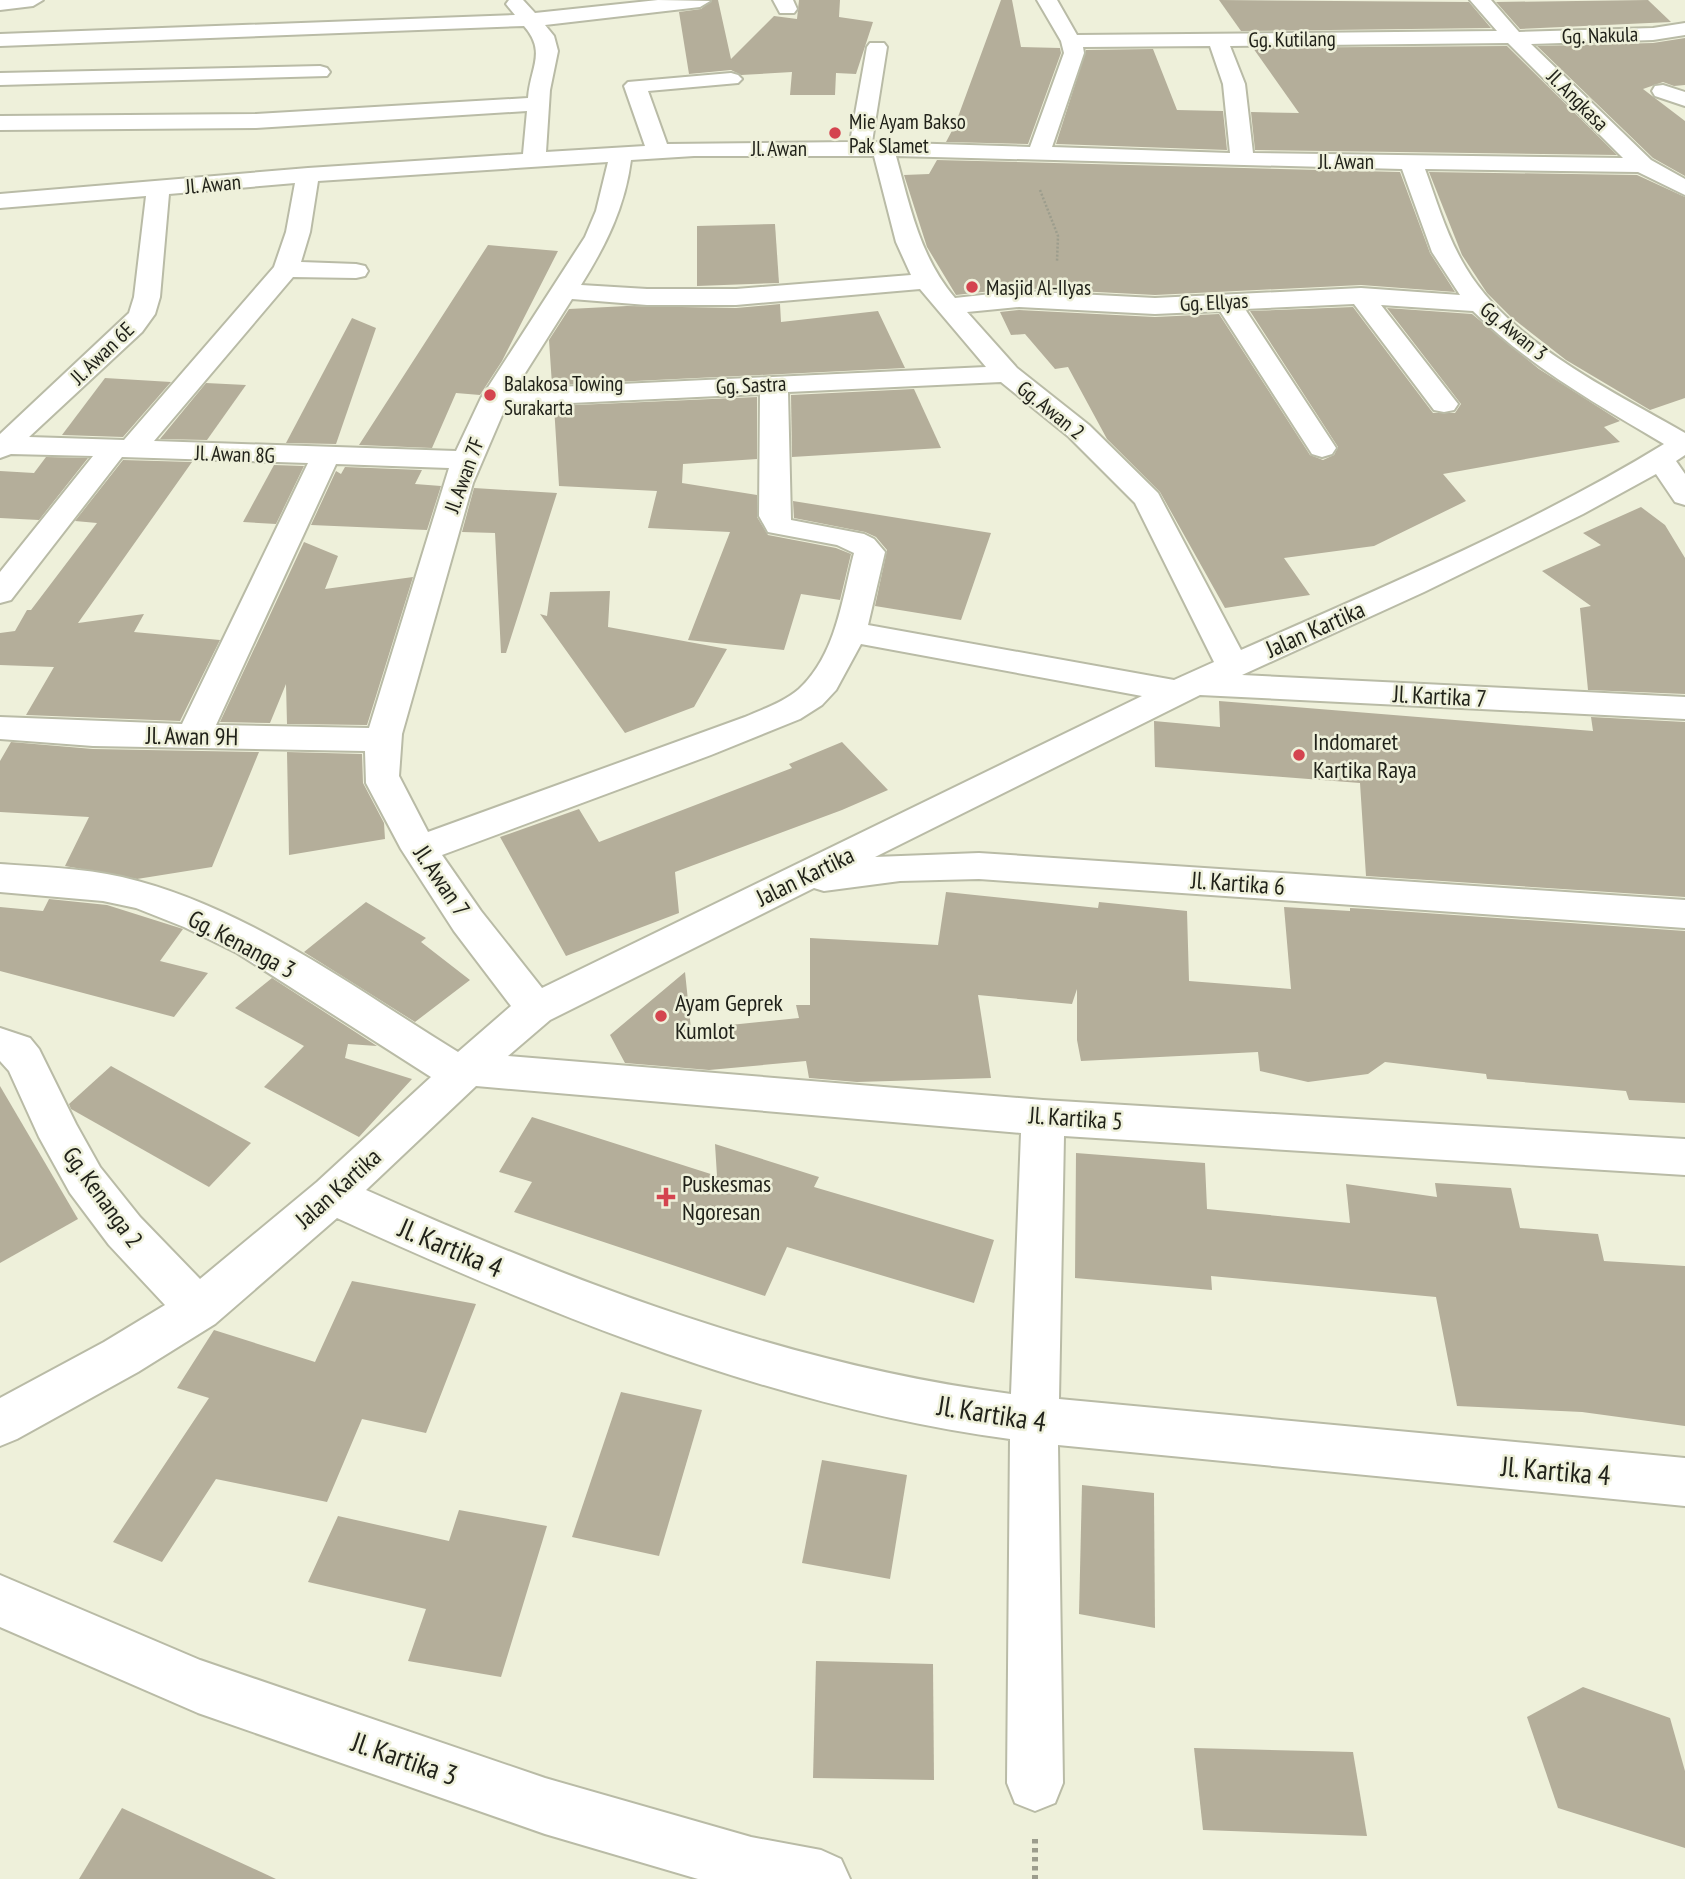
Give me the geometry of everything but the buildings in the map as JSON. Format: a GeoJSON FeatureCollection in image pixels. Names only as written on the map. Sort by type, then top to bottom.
{"type":"FeatureCollection","features":[{"type":"Feature","properties":{"kind":"street"},"geometry":{"type":"LineString","coordinates":[[1,5],[33,0]]}},
{"type":"Feature","properties":{"kind":"street"},"geometry":{"type":"LineString","coordinates":[[513,0],[544,36],[548,51],[538,104],[534,160]]}},
{"type":"Feature","properties":{"kind":"street"},"geometry":{"type":"LineString","coordinates":[[1039,153],[1074,53],[1071,41],[1047,0]]}},
{"type":"Feature","properties":{"kind":"street","name":"Jl. Angkasa"},"geometry":{"type":"LineString","coordinates":[[1480,0],[1514,38],[1643,165],[1685,188]]}},
{"type":"Feature","properties":{"kind":"street"},"geometry":{"type":"LineString","coordinates":[[0,40],[380,29],[530,20],[700,1]]}},
{"type":"Feature","properties":{"kind":"street","name":"Gg. Nakula"},"geometry":{"type":"LineString","coordinates":[[1514,38],[1653,34],[1685,29]]}},
{"type":"Feature","properties":{"kind":"street"},"geometry":{"type":"LineString","coordinates":[[1653,34],[1685,47]]}},
{"type":"Feature","properties":{"kind":"street","name":"Gg. Kutilang"},"geometry":{"type":"LineString","coordinates":[[1071,41],[1514,38]]}},
{"type":"Feature","properties":{"kind":"street"},"geometry":{"type":"LineString","coordinates":[[1218,40],[1234,85],[1242,160]]}},
{"type":"Feature","properties":{"kind":"street"},"geometry":{"type":"LineString","coordinates":[[872,149],[877,47]]}},
{"type":"Feature","properties":{"kind":"street"},"geometry":{"type":"LineString","coordinates":[[0,79],[320,72]]}},
{"type":"Feature","properties":{"kind":"street"},"geometry":{"type":"LineString","coordinates":[[658,151],[635,86],[731,79]]}},
{"type":"Feature","properties":{"kind":"street"},"geometry":{"type":"LineString","coordinates":[[1663,91],[1685,100]]}},
{"type":"Feature","properties":{"kind":"street"},"geometry":{"type":"LineString","coordinates":[[0,123],[256,121],[538,104]]}},
{"type":"Feature","properties":{"kind":"street","name":"Jl. Awan"},"geometry":{"type":"LineString","coordinates":[[4,206],[308,176],[658,151],[872,149],[1242,160],[1643,165]]}},
{"type":"Feature","properties":{"kind":"street","name":"Gg. Awan 2"},"geometry":{"type":"LineString","coordinates":[[872,149],[908,242],[927,281],[1007,374],[1079,431],[1148,499],[1233,666]]}},
{"type":"Feature","properties":{"kind":"street","name":"Jl. Awan 7F"},"geometry":{"type":"LineString","coordinates":[[384,740],[466,460],[495,398],[524,350],[566,291],[597,237],[618,172],[620,154]]}},
{"type":"Feature","properties":{"kind":"street","name":"Gg. Awan 3"},"geometry":{"type":"LineString","coordinates":[[1411,161],[1444,250],[1478,304],[1528,346],[1677,449]]}},
{"type":"Feature","properties":{"kind":"street"},"geometry":{"type":"LineString","coordinates":[[0,593],[122,450],[286,269],[302,216],[308,176]]}},
{"type":"Feature","properties":{"kind":"street","name":"Jl. Awan 6E"},"geometry":{"type":"LineString","coordinates":[[2,447],[123,335],[142,314],[148,286],[158,189]]}},
{"type":"Feature","properties":{"kind":"street"},"geometry":{"type":"LineString","coordinates":[[286,269],[356,271]]}},
{"type":"Feature","properties":{"kind":"street"},"geometry":{"type":"LineString","coordinates":[[566,291],[647,297],[736,297],[927,281]]}},
{"type":"Feature","properties":{"kind":"street"},"geometry":{"type":"LineString","coordinates":[[1361,296],[1444,404]]}},
{"type":"Feature","properties":{"kind":"street","name":"Gg. Ellyas"},"geometry":{"type":"LineString","coordinates":[[950,306],[1019,299],[1154,306],[1361,296],[1478,304]]}},
{"type":"Feature","properties":{"kind":"street"},"geometry":{"type":"LineString","coordinates":[[1227,301],[1322,448]]}},
{"type":"Feature","properties":{"kind":"street","name":"Gg. Sastra"},"geometry":{"type":"LineString","coordinates":[[495,398],[1007,374]]}},
{"type":"Feature","properties":{"kind":"street"},"geometry":{"type":"LineString","coordinates":[[419,849],[620,777],[777,715],[810,697],[830,673],[852,632],[870,552],[865,545],[851,539],[779,526],[775,516],[774,384]]}},
{"type":"Feature","properties":{"kind":"street","name":"Jl. Awan 8G"},"geometry":{"type":"LineString","coordinates":[[2,447],[466,460]]}},
{"type":"Feature","properties":{"kind":"street"},"geometry":{"type":"LineString","coordinates":[[1677,449],[1685,496]]}},
{"type":"Feature","properties":{"kind":"street","name":"Jalan Kartika"},"geometry":{"type":"LineString","coordinates":[[0,1423],[121,1357],[199,1309],[332,1195],[536,1009],[1186,688],[1413,584],[1612,487],[1677,449]]}},
{"type":"Feature","properties":{"kind":"street"},"geometry":{"type":"LineString","coordinates":[[194,736],[325,457]]}},
{"type":"Feature","properties":{"kind":"street","name":"Jl. Kartika 7"},"geometry":{"type":"LineString","coordinates":[[852,632],[1186,688],[1685,708]]}},
{"type":"Feature","properties":{"kind":"street","name":"Jl. Awan 9H"},"geometry":{"type":"LineString","coordinates":[[0,728],[384,740]]}},
{"type":"Feature","properties":{"kind":"street","name":"Jl. Awan 7"},"geometry":{"type":"LineString","coordinates":[[384,740],[381,774],[387,793],[419,849],[475,930],[536,1009]]}},
{"type":"Feature","properties":{"kind":"street","name":"Jl. Kartika 6"},"geometry":{"type":"LineString","coordinates":[[791,882],[872,871],[960,865],[1685,914]]}},
{"type":"Feature","properties":{"kind":"street","name":"Gg. Kenanga 3"},"geometry":{"type":"LineString","coordinates":[[0,878],[102,886],[145,897],[220,927],[464,1072]]}},
{"type":"Feature","properties":{"kind":"street","name":"Gg. Kenanga 2"},"geometry":{"type":"LineString","coordinates":[[0,1044],[16,1050],[25,1061],[63,1143],[94,1192],[128,1236],[199,1309]]}},
{"type":"Feature","properties":{"kind":"street","name":"Jl. Kartika 5"},"geometry":{"type":"LineString","coordinates":[[464,1072],[1043,1116],[1685,1157]]}},
{"type":"Feature","properties":{"kind":"street"},"geometry":{"type":"LineString","coordinates":[[1035,1783],[1034,1420],[1043,1116]]}},
{"type":"Feature","properties":{"kind":"street","name":"Jl. Kartika 4"},"geometry":{"type":"LineString","coordinates":[[332,1195],[420,1236],[525,1279],[661,1328],[848,1384],[934,1405],[1034,1420],[1685,1482]]}},
{"type":"Feature","properties":{"kind":"street","name":"Jl. Kartika 3"},"geometry":{"type":"LineString","coordinates":[[0,1601],[198,1686],[545,1805],[750,1873],[821,1879]]}},
{"type":"Feature","properties":{"kind":"path"},"geometry":{"type":"LineString","coordinates":[[1039,153],[1034,169],[1058,236],[1051,300]]}},
{"type":"Feature","properties":{"kind":"place","name":"Mie Ayam Bakso Pak Slamet"},"geometry":{"type":"Point","coordinates":[835,133]}},
{"type":"Feature","properties":{"kind":"place","name":"Masjid Al-Ilyas"},"geometry":{"type":"Point","coordinates":[972,287]}},
{"type":"Feature","properties":{"kind":"place","name":"Balakosa Towing Surakarta"},"geometry":{"type":"Point","coordinates":[490,395]}},
{"type":"Feature","properties":{"kind":"place","name":"Indomaret Kartika Raya"},"geometry":{"type":"Point","coordinates":[1299,755]}},
{"type":"Feature","properties":{"kind":"place","name":"Ayam Geprek Kumlot"},"geometry":{"type":"Point","coordinates":[661,1016]}},
{"type":"Feature","properties":{"kind":"place","name":"Puskesmas Ngoresan"},"geometry":{"type":"Point","coordinates":[666,1197]}}]}
